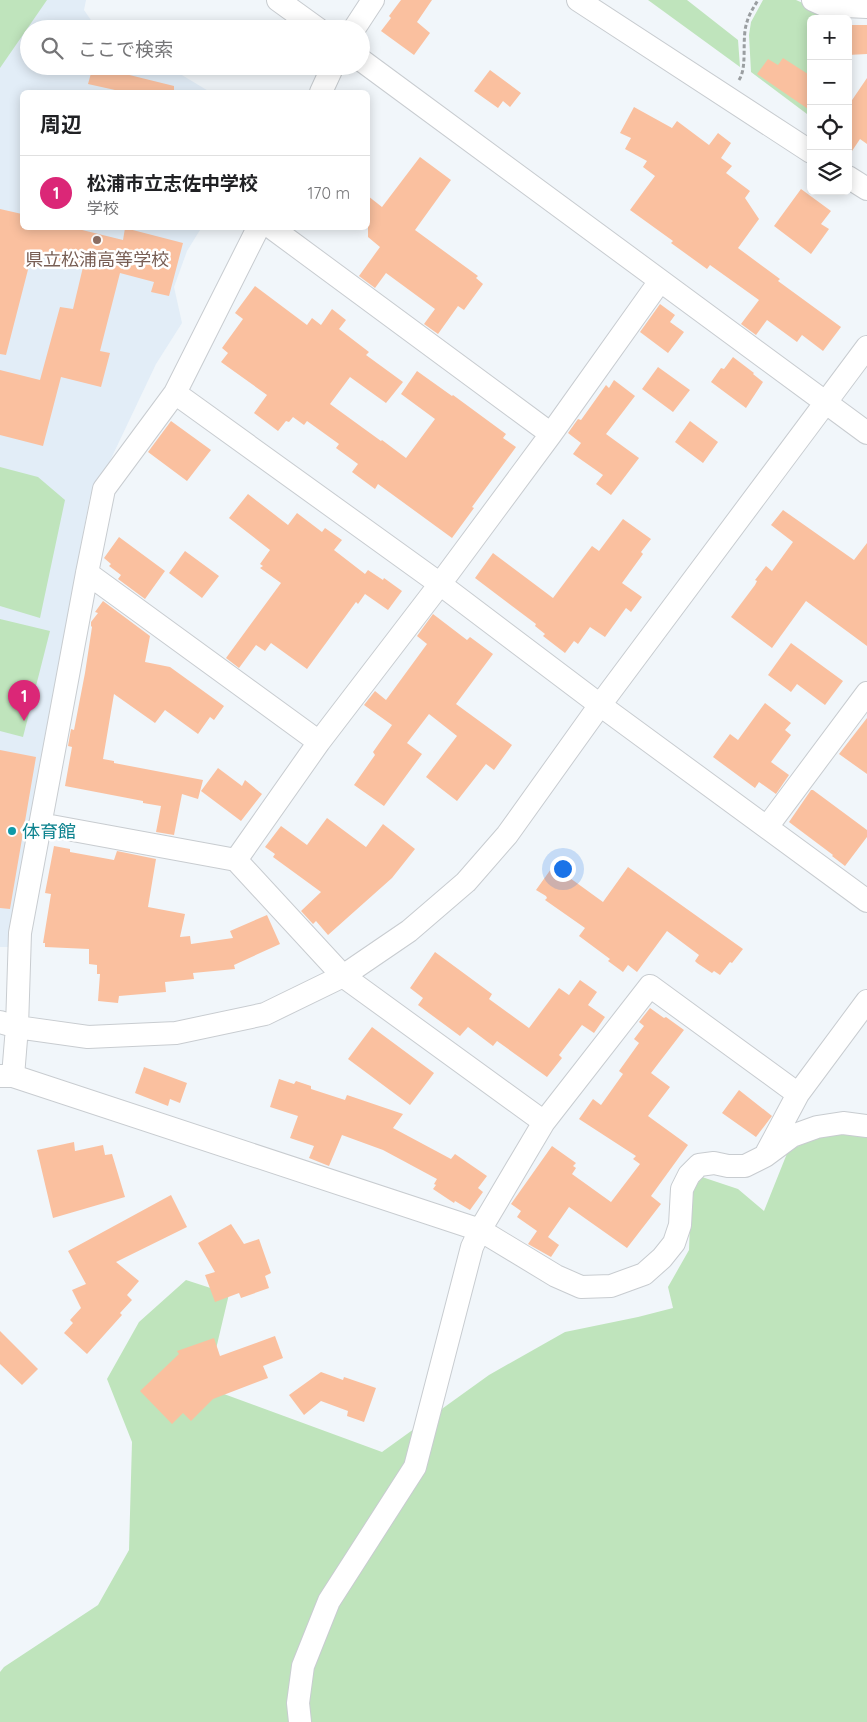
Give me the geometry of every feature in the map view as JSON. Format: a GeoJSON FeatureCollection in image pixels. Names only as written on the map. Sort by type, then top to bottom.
{"type":"FeatureCollection","features":[{"type":"Feature","properties":{"kind":"street"},"geometry":{"type":"LineString","coordinates":[[278,0],[306,20]]}},
{"type":"Feature","properties":{"kind":"street"},"geometry":{"type":"LineString","coordinates":[[360,20],[374,0]]}},
{"type":"Feature","properties":{"kind":"street"},"geometry":{"type":"LineString","coordinates":[[578,0],[808,150]]}},
{"type":"Feature","properties":{"kind":"street"},"geometry":{"type":"LineString","coordinates":[[813,0],[824,5],[867,7]]}},
{"type":"Feature","properties":{"kind":"street"},"geometry":{"type":"LineString","coordinates":[[370,67],[867,434]]}},
{"type":"Feature","properties":{"kind":"street"},"geometry":{"type":"LineString","coordinates":[[322,90],[330,75]]}},
{"type":"Feature","properties":{"kind":"street"},"geometry":{"type":"LineString","coordinates":[[852,180],[867,189]]}},
{"type":"Feature","properties":{"kind":"street"},"geometry":{"type":"LineString","coordinates":[[257,230],[175,393],[104,489],[20,933],[8,1025],[7,1076],[480,1230],[556,1276],[581,1287],[611,1286],[644,1274],[662,1258],[674,1243],[680,1225],[682,1189],[689,1176],[699,1166],[714,1163],[728,1166],[745,1166],[765,1156],[792,1136],[817,1127],[843,1123],[867,1126]]}},
{"type":"Feature","properties":{"kind":"street"},"geometry":{"type":"LineString","coordinates":[[275,230],[551,434]]}},
{"type":"Feature","properties":{"kind":"street"},"geometry":{"type":"LineString","coordinates":[[236,860],[318,742],[440,584],[551,434],[660,281]]}},
{"type":"Feature","properties":{"kind":"street"},"geometry":{"type":"LineString","coordinates":[[8,1025],[88,1037],[176,1032],[266,1014],[343,976],[409,930],[466,882],[506,835],[600,705],[867,347]]}},
{"type":"Feature","properties":{"kind":"street"},"geometry":{"type":"LineString","coordinates":[[175,393],[440,584],[600,705],[867,901]]}},
{"type":"Feature","properties":{"kind":"street"},"geometry":{"type":"LineString","coordinates":[[87,573],[318,742]]}},
{"type":"Feature","properties":{"kind":"street"},"geometry":{"type":"LineString","coordinates":[[767,827],[867,693]]}},
{"type":"Feature","properties":{"kind":"street"},"geometry":{"type":"LineString","coordinates":[[40,824],[236,860],[343,976],[544,1122]]}},
{"type":"Feature","properties":{"kind":"street"},"geometry":{"type":"LineString","coordinates":[[300,1722],[298,1704],[302,1666],[329,1601],[414,1467],[472,1247],[480,1230],[544,1122],[650,986],[798,1094]]}},
{"type":"Feature","properties":{"kind":"street"},"geometry":{"type":"LineString","coordinates":[[765,1156],[798,1094],[867,1001]]}},
{"type":"Feature","properties":{"kind":"path"},"geometry":{"type":"LineString","coordinates":[[728,98],[742,75],[747,22],[758,0]]}},
{"type":"Feature","properties":{"kind":"shaded area","name":"県立松浦高等学校"},"geometry":{"type":"Polygon","coordinates":[[[0,0],[86,0],[84,10],[91,20],[20,20],[20,75],[182,75],[207,90],[20,90],[20,230],[200,230],[187,251],[174,287],[182,323],[156,364],[109,463],[90,497],[40,762],[8,947],[0,947],[0,0]]]}},
{"type":"Feature","properties":{"kind":"green space"},"geometry":{"type":"Polygon","coordinates":[[[0,0],[47,0],[33,20],[20,20],[20,39],[0,68],[0,0]]]}},
{"type":"Feature","properties":{"kind":"green space"},"geometry":{"type":"Polygon","coordinates":[[[648,0],[687,0],[738,40],[740,67],[648,0]]]}},
{"type":"Feature","properties":{"kind":"green space"},"geometry":{"type":"Polygon","coordinates":[[[763,0],[796,0],[823,12],[822,15],[807,15],[807,114],[751,72],[749,35],[751,22],[763,0]]]}},
{"type":"Feature","properties":{"kind":"green space"},"geometry":{"type":"Polygon","coordinates":[[[0,467],[38,477],[65,500],[40,618],[0,606],[0,467]]]}},
{"type":"Feature","properties":{"kind":"green space"},"geometry":{"type":"Polygon","coordinates":[[[0,619],[50,631],[23,737],[0,731],[0,619]]]}},
{"type":"Feature","properties":{"kind":"green space"},"geometry":{"type":"Polygon","coordinates":[[[867,1132],[867,1722],[0,1722],[0,1672],[4,1667],[98,1605],[129,1550],[132,1442],[107,1379],[139,1322],[186,1280],[229,1294],[216,1349],[213,1390],[382,1452],[489,1375],[565,1332],[673,1308],[668,1287],[689,1250],[691,1193],[702,1177],[738,1189],[764,1211],[788,1151],[824,1134],[867,1132]]]}},
{"type":"Feature","properties":{"kind":"building"},"geometry":{"type":"Polygon","coordinates":[[[401,0],[432,0],[417,22],[430,33],[414,55],[381,31],[401,0]]]}},
{"type":"Feature","properties":{"kind":"building"},"geometry":{"type":"Polygon","coordinates":[[[852,25],[867,25],[867,54],[852,55],[852,25]]]}},
{"type":"Feature","properties":{"kind":"building"},"geometry":{"type":"Polygon","coordinates":[[[783,58],[807,73],[807,108],[757,74],[768,59],[778,65],[783,58]]]}},
{"type":"Feature","properties":{"kind":"building"},"geometry":{"type":"Polygon","coordinates":[[[490,70],[521,93],[510,107],[503,101],[498,108],[474,91],[490,70]]]}},
{"type":"Feature","properties":{"kind":"building"},"geometry":{"type":"Polygon","coordinates":[[[90,75],[129,75],[174,86],[174,90],[115,90],[88,84],[90,75]]]}},
{"type":"Feature","properties":{"kind":"building"},"geometry":{"type":"Polygon","coordinates":[[[867,78],[867,144],[860,139],[852,151],[852,105],[852,100],[867,78]]]}},
{"type":"Feature","properties":{"kind":"building"},"geometry":{"type":"Polygon","coordinates":[[[634,107],[672,128],[677,121],[709,145],[718,133],[731,143],[721,158],[732,166],[726,173],[750,191],[745,198],[759,219],[738,248],[780,279],[778,281],[841,327],[823,351],[802,335],[797,342],[767,320],[756,335],[741,324],[759,300],[710,265],[707,269],[671,243],[673,241],[630,210],[655,176],[643,167],[647,161],[625,149],[631,138],[620,133],[634,107]]]}},
{"type":"Feature","properties":{"kind":"building"},"geometry":{"type":"Polygon","coordinates":[[[420,157],[451,180],[415,230],[478,276],[476,278],[483,284],[464,310],[458,306],[438,334],[424,324],[435,309],[386,273],[375,288],[359,276],[380,247],[368,237],[368,230],[370,230],[370,198],[382,207],[420,157]]]}},
{"type":"Feature","properties":{"kind":"building"},"geometry":{"type":"Polygon","coordinates":[[[801,189],[831,211],[821,224],[829,229],[811,254],[774,226],[801,189]]]}},
{"type":"Feature","properties":{"kind":"building"},"geometry":{"type":"Polygon","coordinates":[[[0,209],[20,214],[20,230],[82,230],[123,240],[125,230],[133,230],[183,243],[169,296],[151,292],[154,282],[120,273],[100,351],[110,353],[101,387],[61,377],[43,446],[0,435],[0,370],[40,380],[60,307],[73,309],[83,267],[42,257],[41,261],[31,258],[6,355],[0,354],[0,209]]]}},
{"type":"Feature","properties":{"kind":"building"},"geometry":{"type":"Polygon","coordinates":[[[255,286],[307,325],[312,318],[321,325],[332,309],[346,320],[339,329],[369,352],[366,355],[403,382],[386,403],[350,377],[330,404],[406,458],[435,419],[401,394],[417,371],[506,434],[503,438],[516,447],[452,538],[378,484],[375,489],[352,472],[358,464],[336,448],[339,444],[307,421],[304,425],[293,417],[289,422],[286,421],[278,431],[254,413],[267,395],[221,362],[228,353],[222,348],[243,319],[235,313],[255,286]]]}},
{"type":"Feature","properties":{"kind":"building"},"geometry":{"type":"Polygon","coordinates":[[[660,304],[675,315],[670,322],[684,332],[668,353],[640,332],[660,304]]]}},
{"type":"Feature","properties":{"kind":"building"},"geometry":{"type":"Polygon","coordinates":[[[733,357],[763,382],[746,408],[711,382],[721,368],[724,369],[733,357]]]}},
{"type":"Feature","properties":{"kind":"building"},"geometry":{"type":"Polygon","coordinates":[[[658,367],[690,390],[673,412],[642,389],[658,367]]]}},
{"type":"Feature","properties":{"kind":"building"},"geometry":{"type":"Polygon","coordinates":[[[614,380],[635,396],[606,434],[639,458],[611,495],[596,484],[603,475],[573,454],[581,443],[568,433],[578,419],[581,420],[606,385],[609,388],[614,380]]]}},
{"type":"Feature","properties":{"kind":"building"},"geometry":{"type":"Polygon","coordinates":[[[171,421],[211,450],[187,481],[148,452],[171,421]]]}},
{"type":"Feature","properties":{"kind":"building"},"geometry":{"type":"Polygon","coordinates":[[[690,421],[718,442],[703,463],[675,442],[690,421]]]}},
{"type":"Feature","properties":{"kind":"building"},"geometry":{"type":"Polygon","coordinates":[[[248,494],[288,525],[297,513],[322,532],[325,528],[342,540],[334,550],[365,574],[368,570],[383,580],[384,578],[402,591],[388,610],[365,594],[358,604],[356,602],[307,669],[271,643],[265,651],[256,645],[239,668],[226,658],[281,583],[260,568],[263,566],[260,564],[270,550],[229,518],[248,494]]]}},
{"type":"Feature","properties":{"kind":"building"},"geometry":{"type":"Polygon","coordinates":[[[783,510],[854,560],[867,543],[867,646],[806,601],[772,648],[731,617],[755,585],[757,581],[755,580],[766,566],[772,571],[793,542],[771,525],[783,510]]]}},
{"type":"Feature","properties":{"kind":"building"},"geometry":{"type":"Polygon","coordinates":[[[623,519],[651,539],[641,552],[643,554],[622,583],[642,597],[631,612],[626,608],[605,637],[590,627],[578,644],[574,641],[565,653],[543,636],[545,634],[535,626],[536,624],[475,578],[493,553],[553,598],[592,546],[599,551],[623,519]]]}},
{"type":"Feature","properties":{"kind":"building"},"geometry":{"type":"Polygon","coordinates":[[[119,537],[165,571],[145,599],[118,579],[121,575],[109,566],[111,564],[104,558],[119,537]]]}},
{"type":"Feature","properties":{"kind":"building"},"geometry":{"type":"Polygon","coordinates":[[[185,551],[219,576],[202,598],[169,573],[185,551]]]}},
{"type":"Feature","properties":{"kind":"building"},"geometry":{"type":"Polygon","coordinates":[[[103,601],[150,636],[145,662],[170,667],[224,706],[214,720],[210,717],[198,734],[165,710],[155,723],[114,694],[103,759],[114,761],[114,763],[203,780],[198,799],[182,794],[174,835],[156,832],[161,806],[65,786],[72,747],[68,746],[71,729],[74,730],[85,673],[92,627],[91,622],[98,613],[95,612],[103,601]]]}},
{"type":"Feature","properties":{"kind":"building"},"geometry":{"type":"Polygon","coordinates":[[[433,614],[467,640],[470,637],[493,654],[456,704],[512,745],[494,770],[486,764],[457,801],[426,777],[457,736],[429,714],[407,743],[422,754],[384,806],[354,785],[375,755],[373,752],[392,725],[364,705],[375,691],[386,700],[427,644],[417,636],[433,614]]]}},
{"type":"Feature","properties":{"kind":"building"},"geometry":{"type":"Polygon","coordinates":[[[791,643],[843,681],[825,705],[797,684],[791,692],[768,675],[791,643]]]}},
{"type":"Feature","properties":{"kind":"building"},"geometry":{"type":"Polygon","coordinates":[[[765,703],[791,723],[785,730],[791,735],[771,762],[789,775],[776,794],[759,782],[755,788],[713,757],[730,734],[738,740],[765,703]]]}},
{"type":"Feature","properties":{"kind":"building"},"geometry":{"type":"Polygon","coordinates":[[[867,718],[867,774],[839,754],[867,718]]]}},
{"type":"Feature","properties":{"kind":"building","name":"体育館"},"geometry":{"type":"Polygon","coordinates":[[[0,750],[36,757],[10,909],[0,908],[0,750]]]}},
{"type":"Feature","properties":{"kind":"building"},"geometry":{"type":"Polygon","coordinates":[[[218,768],[242,786],[245,780],[262,794],[241,821],[201,791],[218,768]]]}},
{"type":"Feature","properties":{"kind":"building"},"geometry":{"type":"Polygon","coordinates":[[[811,790],[867,830],[867,837],[845,866],[789,822],[811,790]]]}},
{"type":"Feature","properties":{"kind":"building"},"geometry":{"type":"Polygon","coordinates":[[[327,818],[366,847],[383,824],[415,849],[392,878],[328,935],[316,921],[313,924],[301,911],[321,892],[273,857],[275,854],[265,847],[281,826],[307,845],[327,818]]]}},
{"type":"Feature","properties":{"kind":"building"},"geometry":{"type":"Polygon","coordinates":[[[54,846],[70,849],[70,852],[114,860],[117,851],[156,859],[148,907],[185,914],[180,937],[190,936],[191,944],[233,938],[230,931],[267,915],[280,944],[234,965],[235,969],[193,973],[194,979],[165,982],[166,992],[119,996],[118,1003],[98,1001],[100,974],[97,974],[97,965],[89,964],[89,949],[45,947],[45,943],[43,943],[51,894],[45,893],[54,846]]]}},
{"type":"Feature","properties":{"kind":"building"},"geometry":{"type":"Polygon","coordinates":[[[628,867],[743,949],[720,975],[714,971],[712,973],[697,963],[695,961],[699,955],[667,931],[637,972],[628,965],[623,972],[608,961],[610,959],[579,936],[585,928],[545,900],[546,896],[536,890],[551,869],[561,876],[563,873],[603,902],[628,867]]]}},
{"type":"Feature","properties":{"kind":"building"},"geometry":{"type":"Polygon","coordinates":[[[435,952],[492,994],[489,999],[529,1028],[559,988],[569,995],[580,980],[597,992],[588,1005],[605,1017],[594,1033],[582,1025],[559,1055],[562,1058],[547,1077],[497,1041],[493,1046],[468,1027],[460,1036],[418,1005],[423,998],[410,988],[435,952]]]}},
{"type":"Feature","properties":{"kind":"building"},"geometry":{"type":"Polygon","coordinates":[[[650,1008],[684,1030],[651,1073],[670,1087],[648,1116],[688,1145],[651,1196],[661,1204],[627,1248],[569,1207],[548,1237],[559,1245],[551,1257],[528,1244],[537,1231],[517,1217],[521,1211],[511,1204],[552,1146],[576,1163],[573,1166],[576,1168],[572,1174],[611,1202],[640,1164],[633,1159],[636,1156],[579,1119],[593,1099],[601,1105],[623,1074],[619,1071],[639,1043],[634,1039],[644,1026],[639,1022],[650,1008]]]}},
{"type":"Feature","properties":{"kind":"building"},"geometry":{"type":"Polygon","coordinates":[[[372,1027],[434,1073],[410,1105],[348,1059],[372,1027]]]}},
{"type":"Feature","properties":{"kind":"building"},"geometry":{"type":"Polygon","coordinates":[[[144,1067],[187,1083],[180,1103],[170,1099],[168,1106],[135,1093],[144,1067]]]}},
{"type":"Feature","properties":{"kind":"building"},"geometry":{"type":"Polygon","coordinates":[[[279,1079],[294,1084],[296,1081],[311,1086],[311,1089],[345,1100],[347,1095],[403,1114],[393,1128],[451,1159],[455,1154],[487,1176],[478,1188],[483,1192],[470,1210],[455,1201],[454,1203],[433,1189],[437,1179],[383,1150],[342,1135],[329,1166],[309,1158],[314,1146],[290,1138],[298,1116],[270,1107],[279,1079]]]}},
{"type":"Feature","properties":{"kind":"building"},"geometry":{"type":"Polygon","coordinates":[[[739,1090],[772,1116],[756,1137],[722,1113],[739,1090]]]}},
{"type":"Feature","properties":{"kind":"building"},"geometry":{"type":"Polygon","coordinates":[[[74,1142],[75,1151],[103,1145],[105,1155],[112,1154],[125,1197],[53,1218],[37,1150],[74,1142]]]}},
{"type":"Feature","properties":{"kind":"building"},"geometry":{"type":"Polygon","coordinates":[[[171,1195],[187,1227],[116,1262],[139,1281],[127,1295],[132,1300],[120,1313],[122,1315],[87,1354],[64,1333],[73,1323],[70,1320],[81,1308],[72,1290],[86,1284],[68,1251],[171,1195]]]}},
{"type":"Feature","properties":{"kind":"building"},"geometry":{"type":"Polygon","coordinates":[[[231,1224],[244,1244],[259,1239],[271,1273],[265,1276],[269,1288],[241,1298],[239,1293],[215,1302],[205,1275],[215,1272],[198,1243],[231,1224]]]}},
{"type":"Feature","properties":{"kind":"building"},"geometry":{"type":"Polygon","coordinates":[[[0,1331],[38,1369],[22,1385],[0,1364],[0,1331]]]}},
{"type":"Feature","properties":{"kind":"building"},"geometry":{"type":"Polygon","coordinates":[[[275,1336],[283,1358],[263,1366],[268,1378],[213,1399],[191,1421],[183,1413],[172,1424],[140,1391],[179,1354],[177,1351],[214,1338],[220,1356],[275,1336]]]}},
{"type":"Feature","properties":{"kind":"building"},"geometry":{"type":"Polygon","coordinates":[[[321,1372],[343,1380],[344,1377],[376,1388],[364,1422],[347,1416],[348,1411],[321,1401],[304,1415],[289,1395],[321,1372]]]}},
{"type":"Feature","properties":{"kind":"place","name":"県立松浦高等学校"},"geometry":{"type":"Point","coordinates":[97,240]}},
{"type":"Feature","properties":{"kind":"place","name":"松浦市立志佐中学校"},"geometry":{"type":"Point","coordinates":[24,721]}},
{"type":"Feature","properties":{"kind":"place","name":"体育館"},"geometry":{"type":"Point","coordinates":[12,831]}}]}
